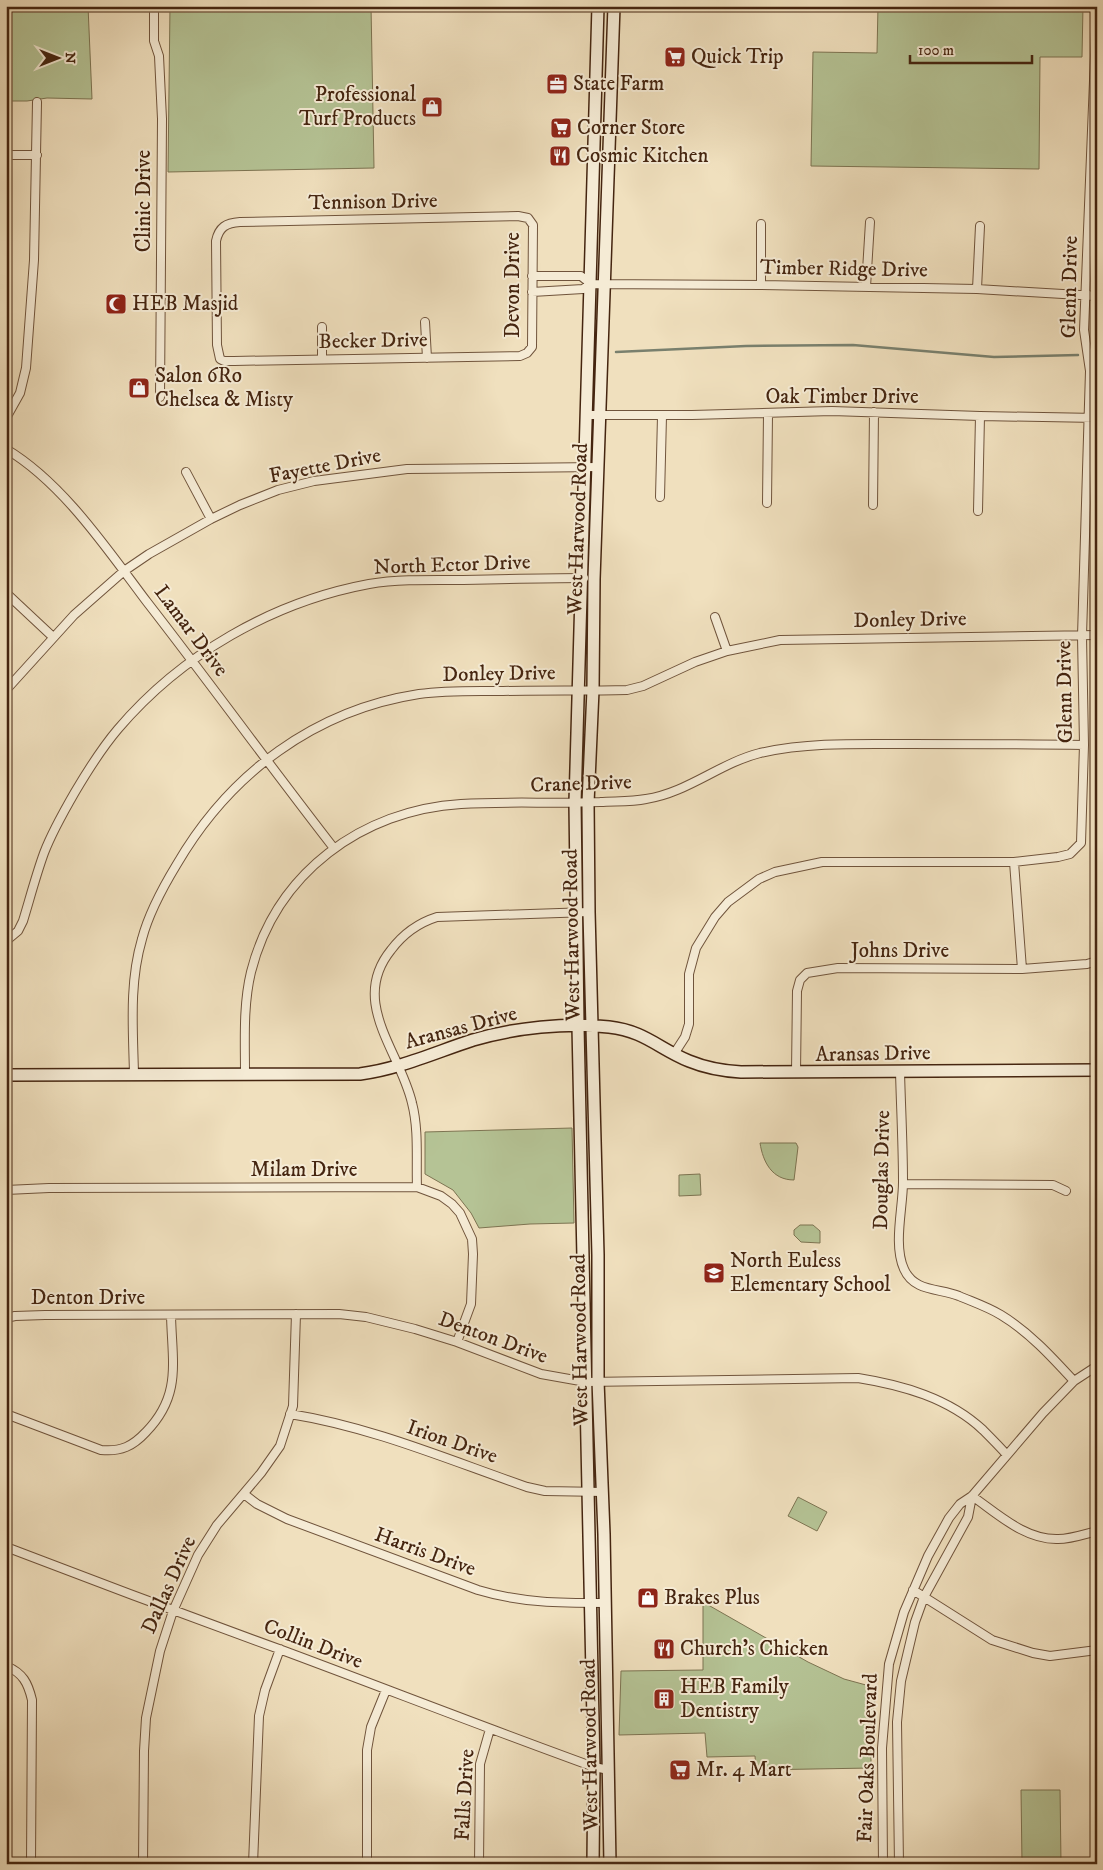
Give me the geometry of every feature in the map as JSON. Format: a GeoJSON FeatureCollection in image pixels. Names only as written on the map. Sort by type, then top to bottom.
{"type":"FeatureCollection","features":[{"type":"Feature","properties":{"kind":"main road","name":"West Harwood Road"},"geometry":{"type":"LineString","coordinates":[[593,1864],[594,1767],[575,803],[598,6]]}},
{"type":"Feature","properties":{"kind":"main road","name":"West Harwood Road"},"geometry":{"type":"LineString","coordinates":[[610,1864],[603,1492],[598,1381],[598,1277],[588,802],[614,6]]}},
{"type":"Feature","properties":{"kind":"main road"},"geometry":{"type":"LineString","coordinates":[[596,104],[610,107]]}},
{"type":"Feature","properties":{"kind":"main road","name":"Aransas Drive"},"geometry":{"type":"LineString","coordinates":[[6,1075],[360,1074],[398,1065],[494,1034],[540,1027],[578,1026],[607,1027],[631,1032],[645,1037],[674,1054],[708,1068],[755,1074],[1097,1070]]}},
{"type":"Feature","properties":{"kind":"main road"},"geometry":{"type":"LineString","coordinates":[[583,1278],[598,1277]]}},
{"type":"Feature","properties":{"kind":"street","name":"Clinic Drive"},"geometry":{"type":"LineString","coordinates":[[154,6],[154,41],[159,56],[162,119],[160,397]]}},
{"type":"Feature","properties":{"kind":"street","name":"Glenn Drive"},"geometry":{"type":"LineString","coordinates":[[674,1054],[685,1037],[689,1024],[689,974],[696,948],[715,917],[728,902],[759,878],[792,868],[822,862],[1014,862],[1070,854],[1081,843],[1084,744],[1082,636],[1093,418],[1090,371],[1084,330],[1097,6]]}},
{"type":"Feature","properties":{"kind":"street"},"geometry":{"type":"LineString","coordinates":[[6,418],[20,393],[26,368],[34,260],[38,102]]}},
{"type":"Feature","properties":{"kind":"street"},"geometry":{"type":"LineString","coordinates":[[6,155],[37,155]]}},
{"type":"Feature","properties":{"kind":"street","name":"Tennison Drive"},"geometry":{"type":"LineString","coordinates":[[220,359],[217,345],[216,241],[221,228],[232,222],[518,216],[528,218]]}},
{"type":"Feature","properties":{"kind":"street","name":"Devon Drive"},"geometry":{"type":"LineString","coordinates":[[527,353],[532,347],[533,225],[528,218]]}},
{"type":"Feature","properties":{"kind":"street"},"geometry":{"type":"LineString","coordinates":[[866,287],[870,222]]}},
{"type":"Feature","properties":{"kind":"street"},"geometry":{"type":"LineString","coordinates":[[762,224],[762,284]]}},
{"type":"Feature","properties":{"kind":"street"},"geometry":{"type":"LineString","coordinates":[[978,289],[980,226]]}},
{"type":"Feature","properties":{"kind":"street"},"geometry":{"type":"LineString","coordinates":[[532,276],[581,276],[591,284],[583,289],[532,292]]}},
{"type":"Feature","properties":{"kind":"street","name":"Timber Ridge Drive"},"geometry":{"type":"LineString","coordinates":[[591,284],[762,284],[978,289],[1097,296]]}},
{"type":"Feature","properties":{"kind":"street"},"geometry":{"type":"LineString","coordinates":[[425,322],[427,358]]}},
{"type":"Feature","properties":{"kind":"street"},"geometry":{"type":"LineString","coordinates":[[322,327],[322,359]]}},
{"type":"Feature","properties":{"kind":"street","name":"Becker Drive"},"geometry":{"type":"LineString","coordinates":[[220,359],[224,361],[427,358],[520,356],[527,353]]}},
{"type":"Feature","properties":{"kind":"street","name":"Oak Timber Drive"},"geometry":{"type":"LineString","coordinates":[[587,415],[662,416],[832,411],[1093,418]]}},
{"type":"Feature","properties":{"kind":"street"},"geometry":{"type":"LineString","coordinates":[[873,505],[874,412]]}},
{"type":"Feature","properties":{"kind":"street"},"geometry":{"type":"LineString","coordinates":[[767,503],[768,414]]}},
{"type":"Feature","properties":{"kind":"street"},"geometry":{"type":"LineString","coordinates":[[660,497],[662,416]]}},
{"type":"Feature","properties":{"kind":"street"},"geometry":{"type":"LineString","coordinates":[[978,511],[980,416]]}},
{"type":"Feature","properties":{"kind":"street","name":"Lamar Drive"},"geometry":{"type":"LineString","coordinates":[[6,449],[40,474],[81,515],[333,847]]}},
{"type":"Feature","properties":{"kind":"street","name":"Fayette Drive"},"geometry":{"type":"LineString","coordinates":[[6,690],[74,615],[124,571],[149,554],[211,519],[278,490],[314,481],[374,472],[432,467],[599,467]]}},
{"type":"Feature","properties":{"kind":"street"},"geometry":{"type":"LineString","coordinates":[[186,472],[211,519]]}},
{"type":"Feature","properties":{"kind":"street","name":"North Ector Drive"},"geometry":{"type":"LineString","coordinates":[[6,941],[18,931],[44,852],[64,811],[95,758],[138,707],[164,682],[192,660],[259,621],[287,608],[369,584],[416,580],[594,579]]}},
{"type":"Feature","properties":{"kind":"street"},"geometry":{"type":"LineString","coordinates":[[6,593],[53,637]]}},
{"type":"Feature","properties":{"kind":"street"},"geometry":{"type":"LineString","coordinates":[[715,617],[727,651]]}},
{"type":"Feature","properties":{"kind":"street","name":"Donley Drive"},"geometry":{"type":"LineString","coordinates":[[134,1074],[134,980],[141,939],[165,884],[189,842],[202,824],[248,774],[279,750],[331,720],[420,694],[457,691],[628,690],[643,686],[695,662],[727,651],[780,640],[1097,636]]}},
{"type":"Feature","properties":{"kind":"street","name":"Crane Drive"},"geometry":{"type":"LineString","coordinates":[[245,1074],[245,1011],[247,991],[260,946],[279,908],[299,880],[333,847],[380,821],[418,809],[462,804],[575,803],[638,800],[661,796],[731,764],[760,754],[812,746],[1084,744]]}},
{"type":"Feature","properties":{"kind":"street"},"geometry":{"type":"LineString","coordinates":[[1014,862],[1022,969]]}},
{"type":"Feature","properties":{"kind":"street"},"geometry":{"type":"LineString","coordinates":[[417,1188],[416,1124],[413,1104],[403,1073],[376,1014],[374,987],[383,961],[397,942],[408,932],[437,917],[589,912]]}},
{"type":"Feature","properties":{"kind":"street","name":"Johns Drive"},"geometry":{"type":"LineString","coordinates":[[796,1073],[797,991],[800,980],[807,973],[838,968],[1022,969],[1087,964],[1097,961]]}},
{"type":"Feature","properties":{"kind":"street","name":"Douglas Drive"},"geometry":{"type":"LineString","coordinates":[[900,1072],[903,1184],[899,1243],[904,1269],[913,1283],[927,1289],[950,1293],[998,1314],[1020,1327],[1074,1380]]}},
{"type":"Feature","properties":{"kind":"street"},"geometry":{"type":"LineString","coordinates":[[903,1184],[1052,1185],[1066,1191]]}},
{"type":"Feature","properties":{"kind":"street","name":"Milam Drive"},"geometry":{"type":"LineString","coordinates":[[6,1190],[59,1188],[417,1188],[441,1196],[460,1213],[472,1239],[470,1304],[457,1342]]}},
{"type":"Feature","properties":{"kind":"street","name":"Dallas Drive"},"geometry":{"type":"LineString","coordinates":[[143,1864],[142,1790],[146,1718],[160,1651],[186,1578],[208,1538],[280,1446],[293,1406],[296,1314]]}},
{"type":"Feature","properties":{"kind":"street","name":"Denton Drive"},"geometry":{"type":"LineString","coordinates":[[6,1318],[45,1315],[339,1314],[366,1317],[408,1327],[457,1342],[541,1374],[586,1382],[858,1378],[890,1383],[922,1394],[962,1414],[982,1428],[1007,1455]]}},
{"type":"Feature","properties":{"kind":"street"},"geometry":{"type":"LineString","coordinates":[[6,1414],[101,1450],[112,1451],[130,1446],[161,1416],[170,1394],[173,1376],[171,1315]]}},
{"type":"Feature","properties":{"kind":"street","name":"Fair Oaks Boulevard"},"geometry":{"type":"LineString","coordinates":[[883,1864],[882,1748],[886,1678],[894,1643],[913,1590],[928,1556],[949,1518],[960,1504],[972,1496],[1074,1380],[1097,1366]]}},
{"type":"Feature","properties":{"kind":"street","name":"Irion Drive"},"geometry":{"type":"LineString","coordinates":[[290,1414],[338,1423],[370,1432],[527,1487],[545,1490],[603,1492]]}},
{"type":"Feature","properties":{"kind":"street","name":"Harris Drive"},"geometry":{"type":"LineString","coordinates":[[244,1494],[257,1504],[287,1519],[478,1590],[495,1595],[548,1603],[605,1603]]}},
{"type":"Feature","properties":{"kind":"street"},"geometry":{"type":"LineString","coordinates":[[972,1496],[1016,1527],[1037,1536],[1060,1540],[1097,1531]]}},
{"type":"Feature","properties":{"kind":"street","name":"Fair Oaks Boulevard"},"geometry":{"type":"LineString","coordinates":[[899,1864],[897,1722],[901,1681],[915,1622],[924,1597],[968,1517],[972,1496]]}},
{"type":"Feature","properties":{"kind":"street","name":"Collin Drive"},"geometry":{"type":"LineString","coordinates":[[6,1546],[173,1611],[280,1649],[490,1729],[594,1767],[609,1770]]}},
{"type":"Feature","properties":{"kind":"street"},"geometry":{"type":"LineString","coordinates":[[913,1590],[992,1640],[1032,1654],[1050,1656],[1097,1650]]}},
{"type":"Feature","properties":{"kind":"street"},"geometry":{"type":"LineString","coordinates":[[253,1864],[259,1716],[265,1690],[280,1649]]}},
{"type":"Feature","properties":{"kind":"street"},"geometry":{"type":"LineString","coordinates":[[6,1666],[23,1676],[32,1700],[31,1864]]}},
{"type":"Feature","properties":{"kind":"street"},"geometry":{"type":"LineString","coordinates":[[886,1678],[901,1681]]}},
{"type":"Feature","properties":{"kind":"street"},"geometry":{"type":"LineString","coordinates":[[366,1864],[367,1750],[371,1727],[386,1690]]}},
{"type":"Feature","properties":{"kind":"street","name":"Falls Drive"},"geometry":{"type":"LineString","coordinates":[[480,1864],[480,1764],[490,1729]]}},
{"type":"Feature","properties":{"kind":"street"},"geometry":{"type":"LineString","coordinates":[[882,1779],[897,1778]]}},
{"type":"Feature","properties":{"kind":"green space"},"geometry":{"type":"Polygon","coordinates":[[[6,6],[88,6],[92,99],[47,98],[27,101],[6,101],[6,6]]]}},
{"type":"Feature","properties":{"kind":"green space"},"geometry":{"type":"Polygon","coordinates":[[[170,6],[371,6],[374,168],[168,172],[170,6]]]}},
{"type":"Feature","properties":{"kind":"green space"},"geometry":{"type":"Polygon","coordinates":[[[878,6],[1083,6],[1082,57],[1040,57],[1039,169],[811,166],[813,52],[877,53],[878,6]]]}},
{"type":"Feature","properties":{"kind":"green space"},"geometry":{"type":"Polygon","coordinates":[[[572,1128],[574,1223],[479,1228],[471,1213],[453,1190],[425,1174],[425,1132],[572,1128]]]}},
{"type":"Feature","properties":{"kind":"green space"},"geometry":{"type":"Polygon","coordinates":[[[760,1143],[796,1143],[798,1147],[794,1180],[780,1177],[770,1169],[763,1157],[760,1143]]]}},
{"type":"Feature","properties":{"kind":"green space"},"geometry":{"type":"Polygon","coordinates":[[[700,1174],[701,1195],[679,1196],[679,1175],[700,1174]]]}},
{"type":"Feature","properties":{"kind":"green space"},"geometry":{"type":"Polygon","coordinates":[[[800,1225],[813,1225],[820,1231],[820,1243],[801,1242],[794,1235],[794,1230],[800,1225]]]}},
{"type":"Feature","properties":{"kind":"green space"},"geometry":{"type":"Polygon","coordinates":[[[798,1497],[827,1512],[817,1531],[788,1516],[798,1497]]]}},
{"type":"Feature","properties":{"kind":"green space"},"geometry":{"type":"Polygon","coordinates":[[[703,1602],[808,1662],[844,1679],[877,1688],[871,1724],[871,1768],[756,1770],[755,1756],[707,1757],[705,1733],[619,1735],[621,1671],[703,1670],[703,1602]]]}},
{"type":"Feature","properties":{"kind":"green space"},"geometry":{"type":"Polygon","coordinates":[[[1021,1790],[1060,1790],[1061,1862],[1022,1863],[1021,1790]]]}},
{"type":"Feature","properties":{"kind":"waterway"},"geometry":{"type":"LineString","coordinates":[[616,352],[746,346],[853,345],[994,357],[1078,355]]}},
{"type":"Feature","properties":{"kind":"place","name":"Quick Trip"},"geometry":{"type":"Point","coordinates":[675,57]}},
{"type":"Feature","properties":{"kind":"place","name":"State Farm"},"geometry":{"type":"Point","coordinates":[557,84]}},
{"type":"Feature","properties":{"kind":"place","name":"Professional Turf Products"},"geometry":{"type":"Point","coordinates":[432,107]}},
{"type":"Feature","properties":{"kind":"place","name":"Corner Store"},"geometry":{"type":"Point","coordinates":[561,128]}},
{"type":"Feature","properties":{"kind":"place","name":"Cosmic Kitchen"},"geometry":{"type":"Point","coordinates":[560,156]}},
{"type":"Feature","properties":{"kind":"place","name":"HEB Masjid"},"geometry":{"type":"Point","coordinates":[116,304]}},
{"type":"Feature","properties":{"kind":"place","name":"Salon 6Ro Chelsea & Misty"},"geometry":{"type":"Point","coordinates":[139,388]}},
{"type":"Feature","properties":{"kind":"place","name":"North Euless Elementary School"},"geometry":{"type":"Point","coordinates":[714,1273]}},
{"type":"Feature","properties":{"kind":"place","name":"Brakes Plus"},"geometry":{"type":"Point","coordinates":[648,1598]}},
{"type":"Feature","properties":{"kind":"place","name":"Church's Chicken"},"geometry":{"type":"Point","coordinates":[664,1649]}},
{"type":"Feature","properties":{"kind":"place","name":"HEB Family Dentistry"},"geometry":{"type":"Point","coordinates":[664,1699]}},
{"type":"Feature","properties":{"kind":"place","name":"Mr. 4 Mart"},"geometry":{"type":"Point","coordinates":[680,1770]}}]}
